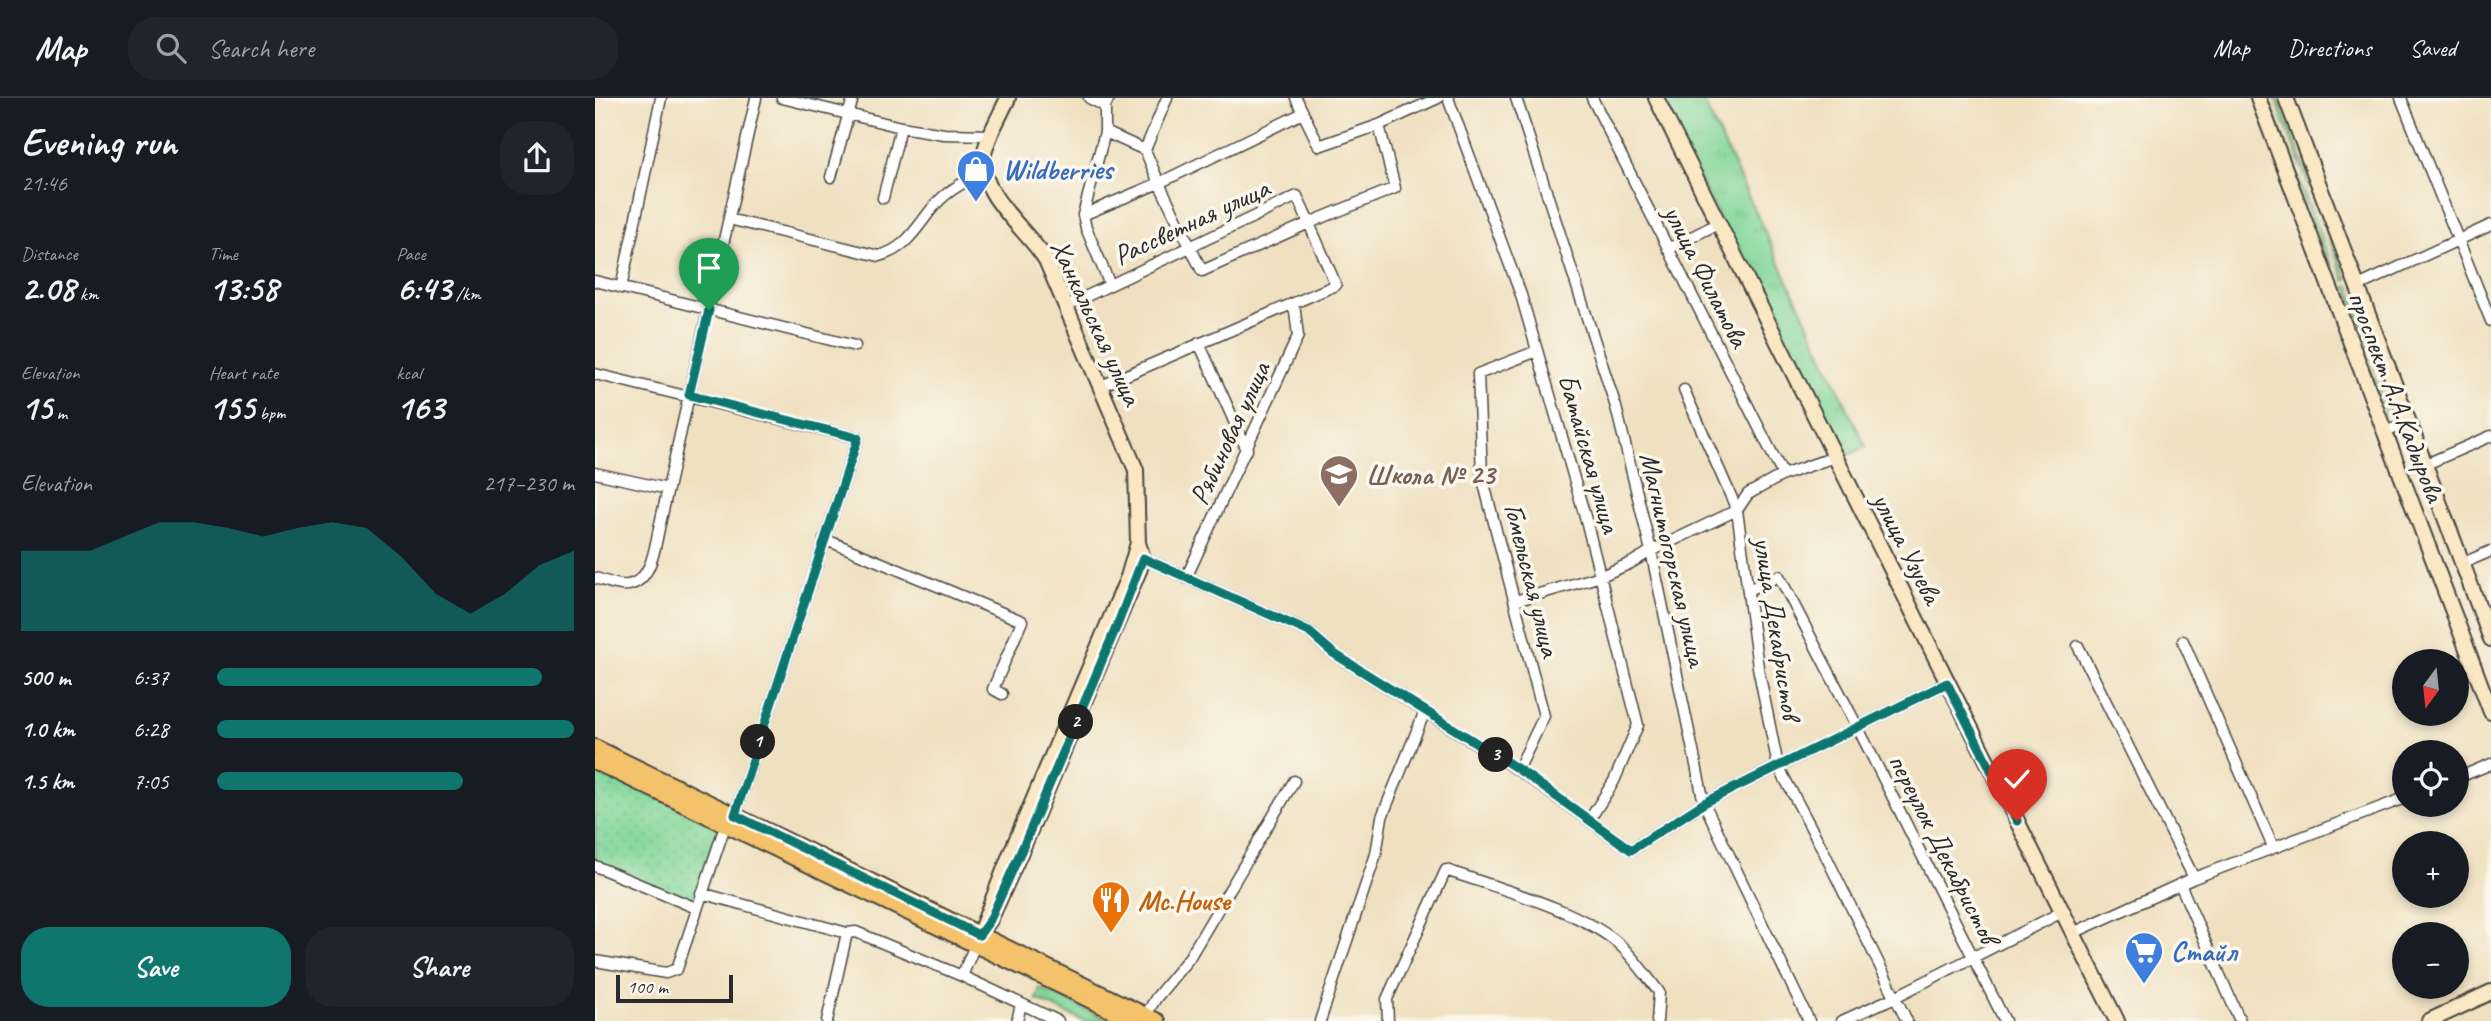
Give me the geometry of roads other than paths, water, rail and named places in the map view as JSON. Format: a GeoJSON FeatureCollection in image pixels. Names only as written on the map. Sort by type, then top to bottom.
{"type":"FeatureCollection","features":[{"type":"Feature","properties":{"kind":"main road"},"geometry":{"type":"LineString","coordinates":[[595,747],[730,820],[1145,1019]]}},
{"type":"Feature","properties":{"kind":"main road"},"geometry":{"type":"LineString","coordinates":[[595,762],[730,820]]}},
{"type":"Feature","properties":{"kind":"main road"},"geometry":{"type":"LineString","coordinates":[[977,940],[1105,1008],[1145,1019]]}},
{"type":"Feature","properties":{"kind":"street"},"geometry":{"type":"LineString","coordinates":[[621,288],[661,98]]}},
{"type":"Feature","properties":{"kind":"street"},"geometry":{"type":"LineString","coordinates":[[595,578],[627,586],[638,581],[647,571],[756,98]]}},
{"type":"Feature","properties":{"kind":"street"},"geometry":{"type":"LineString","coordinates":[[782,98],[901,127],[944,134],[991,135]]}},
{"type":"Feature","properties":{"kind":"street"},"geometry":{"type":"LineString","coordinates":[[831,177],[853,98]]}},
{"type":"Feature","properties":{"kind":"street"},"geometry":{"type":"LineString","coordinates":[[729,219],[879,256],[892,252],[908,241],[944,196],[985,171],[984,155],[1008,98]]}},
{"type":"Feature","properties":{"kind":"street"},"geometry":{"type":"LineString","coordinates":[[1089,98],[1107,102],[1105,132],[1083,215],[1110,285]]}},
{"type":"Feature","properties":{"kind":"street"},"geometry":{"type":"LineString","coordinates":[[1145,150],[1167,98]]}},
{"type":"Feature","properties":{"kind":"street"},"geometry":{"type":"LineString","coordinates":[[1296,98],[1319,146],[1379,125],[1438,98]]}},
{"type":"Feature","properties":{"kind":"street","name":"Батайская улица"},"geometry":{"type":"LineString","coordinates":[[1448,98],[1521,295],[1601,576],[1638,725],[1614,781],[1590,819]]}},
{"type":"Feature","properties":{"kind":"street","name":"Магнитогорская улица"},"geometry":{"type":"LineString","coordinates":[[1516,98],[1616,407],[1651,551],[1704,803],[1809,1021]]}},
{"type":"Feature","properties":{"kind":"street","name":"улица Филатова"},"geometry":{"type":"LineString","coordinates":[[1592,98],[1783,475]]}},
{"type":"Feature","properties":{"kind":"street","name":"улица Узуева"},"geometry":{"type":"LineString","coordinates":[[1656,98],[2117,1021]]}},
{"type":"Feature","properties":{"kind":"street","name":"проспект А.А.Кадырова"},"geometry":{"type":"LineString","coordinates":[[2258,98],[2491,712]]}},
{"type":"Feature","properties":{"kind":"street","name":"проспект А.А.Кадырова"},"geometry":{"type":"LineString","coordinates":[[2286,98],[2491,639]]}},
{"type":"Feature","properties":{"kind":"street"},"geometry":{"type":"LineString","coordinates":[[2400,98],[2491,321]]}},
{"type":"Feature","properties":{"kind":"street"},"geometry":{"type":"LineString","coordinates":[[1083,215],[1159,183],[1303,113]]}},
{"type":"Feature","properties":{"kind":"street","name":"Рассветная улица"},"geometry":{"type":"LineString","coordinates":[[1190,246],[1202,271],[1395,188],[1379,125]]}},
{"type":"Feature","properties":{"kind":"street"},"geometry":{"type":"LineString","coordinates":[[883,198],[901,127]]}},
{"type":"Feature","properties":{"kind":"street"},"geometry":{"type":"LineString","coordinates":[[1105,132],[1145,150],[1190,246]]}},
{"type":"Feature","properties":{"kind":"street","name":"Ханкальская улица"},"geometry":{"type":"LineString","coordinates":[[985,171],[991,192],[1037,245],[1046,260],[1136,470],[1138,543],[1143,558]]}},
{"type":"Feature","properties":{"kind":"street","name":"Рассветная улица"},"geometry":{"type":"LineString","coordinates":[[1066,306],[1297,196],[1309,223]]}},
{"type":"Feature","properties":{"kind":"street"},"geometry":{"type":"LineString","coordinates":[[1101,386],[1336,285],[1309,223]]}},
{"type":"Feature","properties":{"kind":"street"},"geometry":{"type":"LineString","coordinates":[[1668,249],[1717,224]]}},
{"type":"Feature","properties":{"kind":"street"},"geometry":{"type":"LineString","coordinates":[[2358,286],[2491,225]]}},
{"type":"Feature","properties":{"kind":"street"},"geometry":{"type":"LineString","coordinates":[[595,281],[855,346]]}},
{"type":"Feature","properties":{"kind":"street","name":"Рябиновая улица"},"geometry":{"type":"LineString","coordinates":[[1186,578],[1298,336],[1294,303]]}},
{"type":"Feature","properties":{"kind":"street"},"geometry":{"type":"LineString","coordinates":[[1199,344],[1247,450]]}},
{"type":"Feature","properties":{"kind":"street","name":"Гомельская улица"},"geometry":{"type":"LineString","coordinates":[[1518,769],[1544,716],[1482,476],[1478,374],[1537,351]]}},
{"type":"Feature","properties":{"kind":"street"},"geometry":{"type":"LineString","coordinates":[[595,374],[858,438],[677,969],[666,973],[595,961]]}},
{"type":"Feature","properties":{"kind":"street","name":"улица Декабристов"},"geometry":{"type":"LineString","coordinates":[[1684,390],[1737,510],[1758,667],[1778,766],[1824,852],[1907,1021]]}},
{"type":"Feature","properties":{"kind":"street"},"geometry":{"type":"LineString","coordinates":[[2384,432],[2409,423]]}},
{"type":"Feature","properties":{"kind":"street"},"geometry":{"type":"LineString","coordinates":[[2424,465],[2491,436]]}},
{"type":"Feature","properties":{"kind":"street"},"geometry":{"type":"LineString","coordinates":[[1515,601],[1601,576],[1631,563],[1737,510],[1748,494],[1783,475],[1834,457]]}},
{"type":"Feature","properties":{"kind":"street"},"geometry":{"type":"LineString","coordinates":[[595,473],[668,489]]}},
{"type":"Feature","properties":{"kind":"street"},"geometry":{"type":"LineString","coordinates":[[824,539],[1022,621],[993,689],[1002,694]]}},
{"type":"Feature","properties":{"kind":"street","name":"Ханкальская улица"},"geometry":{"type":"LineString","coordinates":[[977,940],[1010,855],[1128,577],[1138,543]]}},
{"type":"Feature","properties":{"kind":"street"},"geometry":{"type":"LineString","coordinates":[[2461,564],[2491,551]]}},
{"type":"Feature","properties":{"kind":"street"},"geometry":{"type":"LineString","coordinates":[[962,976],[1026,840],[1143,558],[1309,632],[1333,653],[1518,769],[1631,850],[1704,803],[1947,683]]}},
{"type":"Feature","properties":{"kind":"street","name":"переулок Декабристов"},"geometry":{"type":"LineString","coordinates":[[1748,590],[1779,576],[2005,1021]]}},
{"type":"Feature","properties":{"kind":"street"},"geometry":{"type":"LineString","coordinates":[[2183,641],[2273,847]]}},
{"type":"Feature","properties":{"kind":"street"},"geometry":{"type":"LineString","coordinates":[[2078,646],[2194,878]]}},
{"type":"Feature","properties":{"kind":"street"},"geometry":{"type":"LineString","coordinates":[[1320,1021],[1377,855],[1382,817],[1425,711]]}},
{"type":"Feature","properties":{"kind":"street"},"geometry":{"type":"LineString","coordinates":[[2469,773],[2491,764]]}},
{"type":"Feature","properties":{"kind":"street"},"geometry":{"type":"LineString","coordinates":[[1145,1019],[1156,998],[1189,958],[1294,781]]}},
{"type":"Feature","properties":{"kind":"street"},"geometry":{"type":"LineString","coordinates":[[2073,933],[2194,878],[2392,803]]}},
{"type":"Feature","properties":{"kind":"street"},"geometry":{"type":"LineString","coordinates":[[595,866],[696,908]]}},
{"type":"Feature","properties":{"kind":"street"},"geometry":{"type":"LineString","coordinates":[[1390,1020],[1387,999],[1446,870],[1578,918],[1614,941],[1659,992],[1657,1021]]}},
{"type":"Feature","properties":{"kind":"street"},"geometry":{"type":"LineString","coordinates":[[2180,884],[2240,1021]]}},
{"type":"Feature","properties":{"kind":"street"},"geometry":{"type":"LineString","coordinates":[[701,894],[847,933],[865,935],[1058,1021]]}},
{"type":"Feature","properties":{"kind":"street"},"geometry":{"type":"LineString","coordinates":[[1842,1021],[2062,912]]}},
{"type":"Feature","properties":{"kind":"street"},"geometry":{"type":"LineString","coordinates":[[827,1021],[847,933]]}},
{"type":"Feature","properties":{"kind":"street"},"geometry":{"type":"LineString","coordinates":[[2429,1021],[2491,992]]}},
{"type":"Feature","properties":{"kind":"street"},"geometry":{"type":"LineString","coordinates":[[1017,1021],[1021,1004]]}},
{"type":"Feature","properties":{"kind":"place","name":"Wildberries"},"geometry":{"type":"Point","coordinates":[976,203]}},
{"type":"Feature","properties":{"kind":"place","name":"Школа № 23"},"geometry":{"type":"Point","coordinates":[1339,508]}},
{"type":"Feature","properties":{"kind":"place","name":"Mc.House"},"geometry":{"type":"Point","coordinates":[1111,934]}},
{"type":"Feature","properties":{"kind":"place","name":"Стайл"},"geometry":{"type":"Point","coordinates":[2144,985]}}]}
